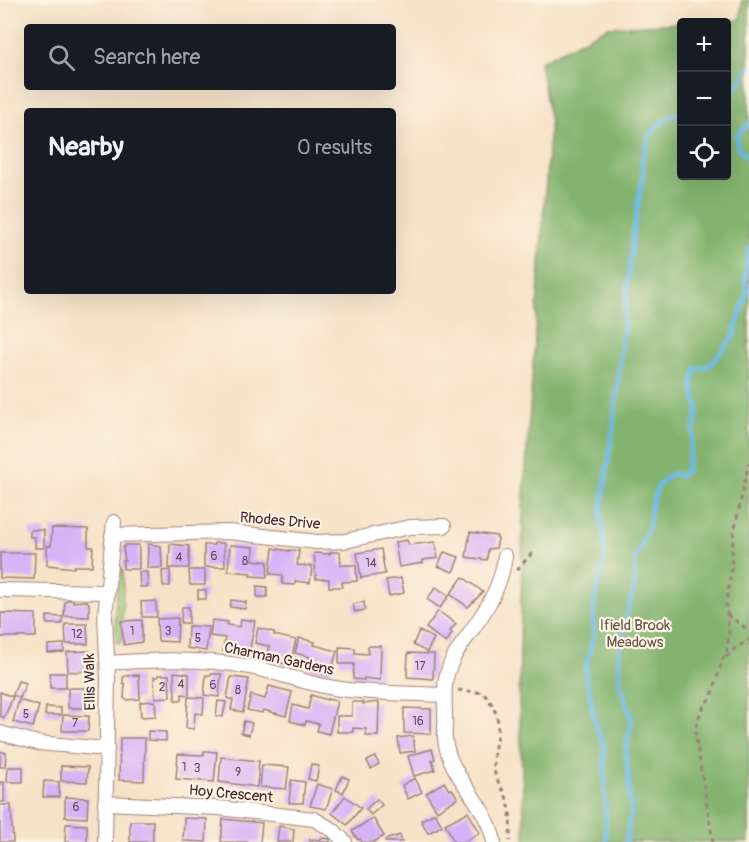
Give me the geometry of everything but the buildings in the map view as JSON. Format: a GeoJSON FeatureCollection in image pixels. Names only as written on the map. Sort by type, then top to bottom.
{"type":"FeatureCollection","features":[{"type":"Feature","properties":{"kind":"street","name":"Rhodes Drive"},"geometry":{"type":"LineString","coordinates":[[113,529],[230,532],[317,542],[345,541],[410,527],[444,526]]}},
{"type":"Feature","properties":{"kind":"street","name":"Ellis Walk"},"geometry":{"type":"LineString","coordinates":[[105,842],[108,663],[105,628],[106,592],[113,529]]}},
{"type":"Feature","properties":{"kind":"street"},"geometry":{"type":"LineString","coordinates":[[494,842],[482,808],[449,757],[445,739],[444,692],[447,674],[454,656],[494,597],[503,571],[505,556]]}},
{"type":"Feature","properties":{"kind":"street"},"geometry":{"type":"LineString","coordinates":[[0,590],[106,592]]}},
{"type":"Feature","properties":{"kind":"street","name":"Charman Gardens"},"geometry":{"type":"LineString","coordinates":[[108,663],[160,660],[219,663],[247,666],[332,688],[357,691],[444,692]]}},
{"type":"Feature","properties":{"kind":"street"},"geometry":{"type":"LineString","coordinates":[[0,733],[38,744],[107,749]]}},
{"type":"Feature","properties":{"kind":"street","name":"Hoy Crescent"},"geometry":{"type":"LineString","coordinates":[[105,803],[219,808],[314,819],[333,830],[345,842]]}},
{"type":"Feature","properties":{"kind":"path"},"geometry":{"type":"LineString","coordinates":[[713,842],[695,734],[697,721],[712,695],[727,651],[729,634],[726,605],[731,572],[732,536],[749,463]]}},
{"type":"Feature","properties":{"kind":"path"},"geometry":{"type":"LineString","coordinates":[[727,615],[749,630]]}},
{"type":"Feature","properties":{"kind":"path"},"geometry":{"type":"LineString","coordinates":[[722,661],[737,647],[749,640]]}},
{"type":"Feature","properties":{"kind":"path"},"geometry":{"type":"LineString","coordinates":[[444,692],[484,693],[497,715],[500,725],[494,769],[496,779],[509,806],[510,842]]}},
{"type":"Feature","properties":{"kind":"green space","name":"Ifield Brook Meadows"},"geometry":{"type":"Polygon","coordinates":[[[742,0],[749,0],[749,842],[525,842],[519,699],[523,509],[550,122],[540,62],[608,27],[677,23],[677,180],[731,180],[731,20],[740,20],[742,0]]]}},
{"type":"Feature","properties":{"kind":"green space"},"geometry":{"type":"Polygon","coordinates":[[[119,569],[123,570],[122,642],[117,643],[115,614],[119,569]]]}},
{"type":"Feature","properties":{"kind":"waterway"},"geometry":{"type":"LineString","coordinates":[[731,94],[749,67]]}},
{"type":"Feature","properties":{"kind":"waterway"},"geometry":{"type":"LineString","coordinates":[[606,842],[604,746],[596,727],[585,671],[594,634],[594,604],[605,554],[601,513],[614,420],[633,234],[643,175],[642,158],[654,129],[669,117],[677,115]]}},
{"type":"Feature","properties":{"kind":"waterway"},"geometry":{"type":"LineString","coordinates":[[749,124],[736,136],[738,148],[749,159]]}},
{"type":"Feature","properties":{"kind":"waterway"},"geometry":{"type":"LineString","coordinates":[[626,842],[631,811],[626,750],[632,720],[620,684],[619,657],[622,634],[635,583],[635,560],[649,526],[651,506],[658,486],[672,473],[680,476],[686,471],[698,409],[692,385],[696,369],[709,366],[733,338],[747,293],[745,278],[749,248]]}}]}
